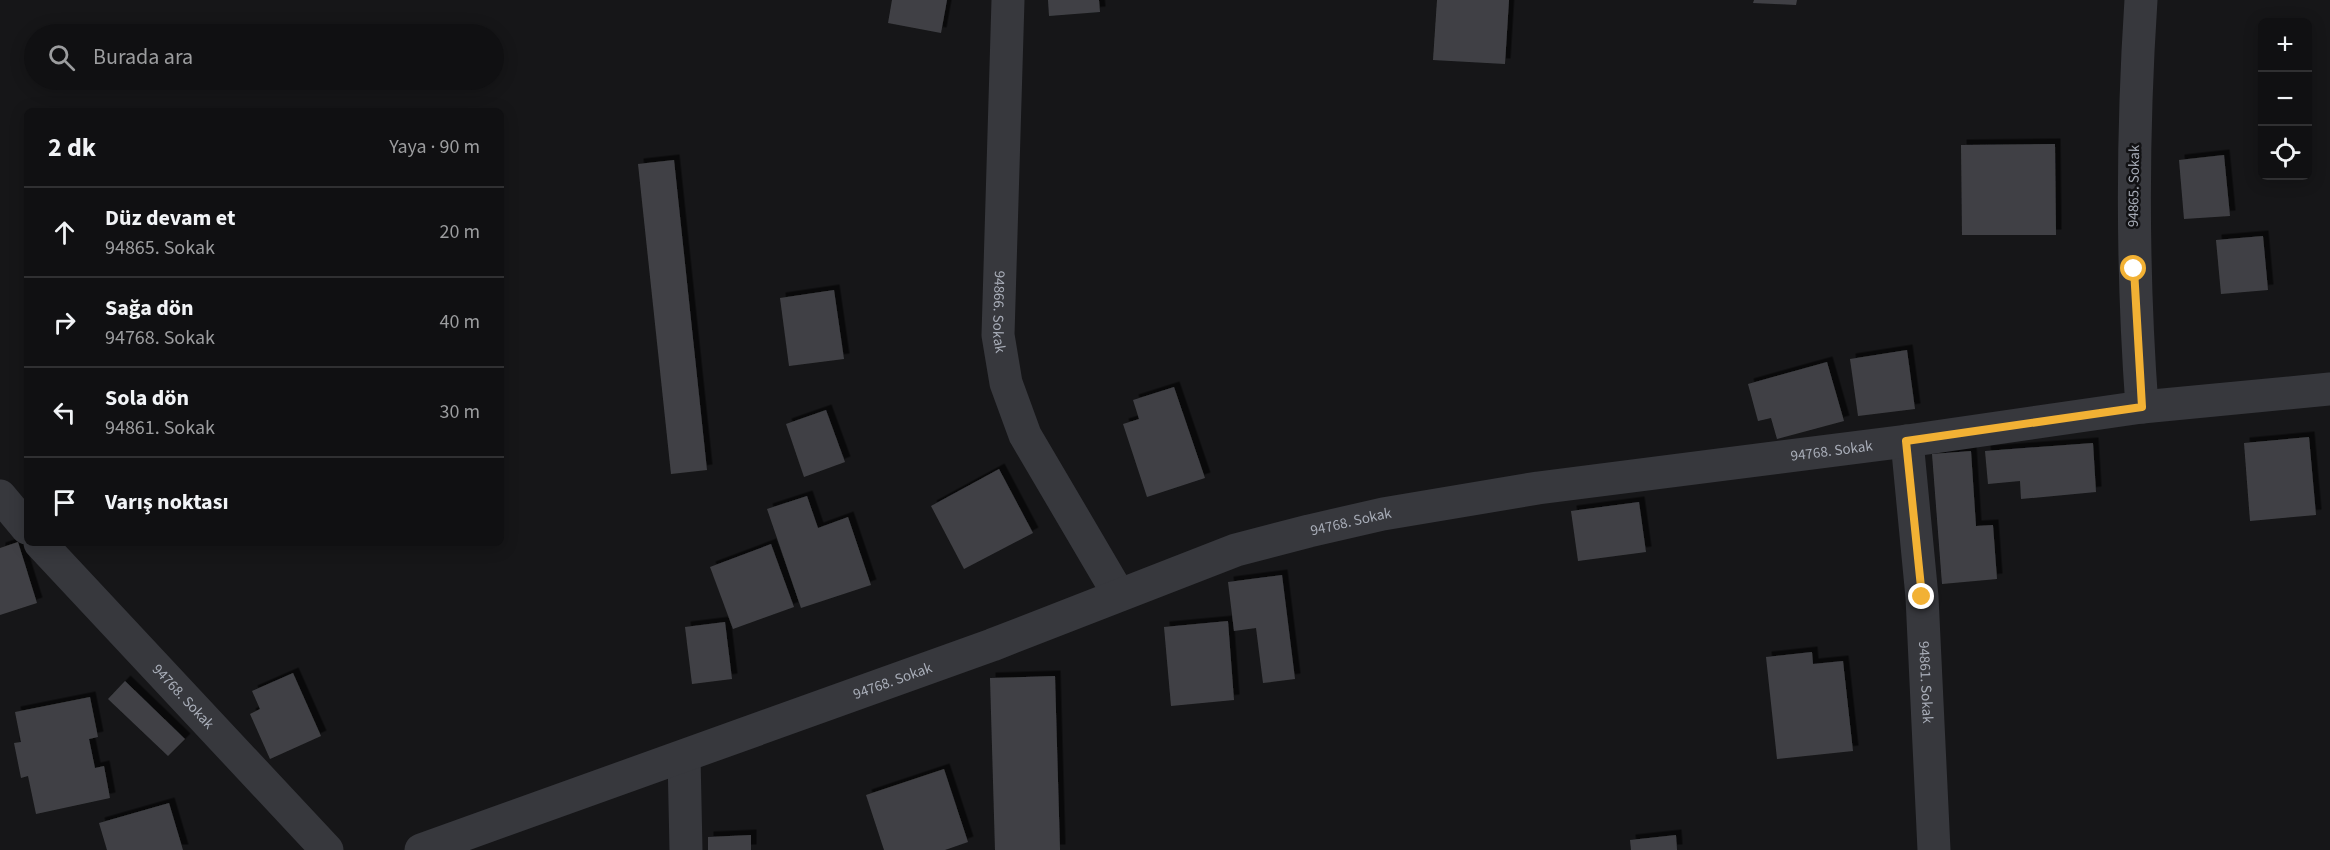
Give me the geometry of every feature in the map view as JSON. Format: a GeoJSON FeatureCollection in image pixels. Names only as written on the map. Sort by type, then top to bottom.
{"type":"FeatureCollection","features":[{"type":"Feature","properties":{"kind":"street","name":"94866. Sokak"},"geometry":{"type":"LineString","coordinates":[[1008,0],[998,335],[1006,383],[1025,435],[1119,595]]}},
{"type":"Feature","properties":{"kind":"street","name":"94865. Sokak"},"geometry":{"type":"LineString","coordinates":[[2141,0],[2133,204],[2136,323],[2142,407]]}},
{"type":"Feature","properties":{"kind":"street","name":"94768. Sokak"},"geometry":{"type":"LineString","coordinates":[[421,850],[993,645],[1236,550],[1383,514],[1538,488],[1906,441],[2142,407],[2330,389]]}},
{"type":"Feature","properties":{"kind":"street","name":"94861. Sokak"},"geometry":{"type":"LineString","coordinates":[[1906,441],[1922,597],[1934,850]]}},
{"type":"Feature","properties":{"kind":"street"},"geometry":{"type":"LineString","coordinates":[[0,496],[24,524]]}},
{"type":"Feature","properties":{"kind":"street","name":"94768. Sokak"},"geometry":{"type":"LineString","coordinates":[[43,546],[327,850]]}},
{"type":"Feature","properties":{"kind":"street"},"geometry":{"type":"LineString","coordinates":[[684,756],[686,850]]}},
{"type":"Feature","properties":{"kind":"building"},"geometry":{"type":"Polygon","coordinates":[[[892,0],[947,0],[941,33],[888,23],[892,0]]]}},
{"type":"Feature","properties":{"kind":"building"},"geometry":{"type":"Polygon","coordinates":[[[1048,0],[1099,0],[1100,12],[1049,16],[1048,0]]]}},
{"type":"Feature","properties":{"kind":"building"},"geometry":{"type":"Polygon","coordinates":[[[1437,0],[1509,0],[1505,64],[1433,60],[1437,0]]]}},
{"type":"Feature","properties":{"kind":"building"},"geometry":{"type":"Polygon","coordinates":[[[1754,0],[1797,0],[1796,5],[1753,3],[1754,0]]]}},
{"type":"Feature","properties":{"kind":"building"},"geometry":{"type":"Polygon","coordinates":[[[2055,144],[2056,235],[1962,235],[1961,145],[2055,144]]]}},
{"type":"Feature","properties":{"kind":"building"},"geometry":{"type":"Polygon","coordinates":[[[2224,155],[2230,216],[2184,219],[2179,160],[2224,155]]]}},
{"type":"Feature","properties":{"kind":"building"},"geometry":{"type":"Polygon","coordinates":[[[674,160],[707,470],[671,474],[638,164],[674,160]]]}},
{"type":"Feature","properties":{"kind":"building"},"geometry":{"type":"Polygon","coordinates":[[[2263,236],[2268,290],[2221,294],[2216,240],[2263,236]]]}},
{"type":"Feature","properties":{"kind":"building"},"geometry":{"type":"Polygon","coordinates":[[[834,290],[844,359],[789,366],[780,298],[834,290]]]}},
{"type":"Feature","properties":{"kind":"building"},"geometry":{"type":"Polygon","coordinates":[[[1907,350],[1915,409],[1858,416],[1850,359],[1907,350]]]}},
{"type":"Feature","properties":{"kind":"building"},"geometry":{"type":"Polygon","coordinates":[[[1827,362],[1844,421],[1777,439],[1771,418],[1758,421],[1748,384],[1827,362]]]}},
{"type":"Feature","properties":{"kind":"building"},"geometry":{"type":"Polygon","coordinates":[[[1174,387],[1205,478],[1147,497],[1123,424],[1139,419],[1133,400],[1174,387]]]}},
{"type":"Feature","properties":{"kind":"building"},"geometry":{"type":"Polygon","coordinates":[[[826,410],[845,462],[804,477],[786,424],[826,410]]]}},
{"type":"Feature","properties":{"kind":"building"},"geometry":{"type":"Polygon","coordinates":[[[2309,437],[2316,515],[2250,521],[2244,443],[2309,437]]]}},
{"type":"Feature","properties":{"kind":"building"},"geometry":{"type":"Polygon","coordinates":[[[2093,443],[2096,492],[2021,499],[2020,481],[1988,484],[1985,451],[2093,443]]]}},
{"type":"Feature","properties":{"kind":"building"},"geometry":{"type":"Polygon","coordinates":[[[1971,451],[1976,526],[1993,525],[1997,579],[1942,584],[1932,454],[1971,451]]]}},
{"type":"Feature","properties":{"kind":"building"},"geometry":{"type":"Polygon","coordinates":[[[999,469],[1033,533],[964,569],[931,506],[999,469]]]}},
{"type":"Feature","properties":{"kind":"building"},"geometry":{"type":"Polygon","coordinates":[[[807,496],[818,528],[848,517],[871,585],[801,608],[767,509],[807,496]]]}},
{"type":"Feature","properties":{"kind":"building"},"geometry":{"type":"Polygon","coordinates":[[[1639,502],[1646,552],[1578,561],[1571,511],[1639,502]]]}},
{"type":"Feature","properties":{"kind":"building"},"geometry":{"type":"Polygon","coordinates":[[[18,542],[37,603],[0,615],[0,548],[18,542]]]}},
{"type":"Feature","properties":{"kind":"building"},"geometry":{"type":"Polygon","coordinates":[[[771,544],[794,607],[733,629],[710,567],[771,544]]]}},
{"type":"Feature","properties":{"kind":"building"},"geometry":{"type":"Polygon","coordinates":[[[1282,575],[1295,679],[1263,683],[1256,628],[1234,631],[1228,582],[1282,575]]]}},
{"type":"Feature","properties":{"kind":"building"},"geometry":{"type":"Polygon","coordinates":[[[1228,621],[1234,700],[1171,706],[1164,627],[1228,621]]]}},
{"type":"Feature","properties":{"kind":"building"},"geometry":{"type":"Polygon","coordinates":[[[725,622],[732,679],[692,684],[685,627],[725,622]]]}},
{"type":"Feature","properties":{"kind":"building"},"geometry":{"type":"Polygon","coordinates":[[[1812,652],[1813,664],[1843,661],[1853,751],[1777,759],[1766,657],[1812,652]]]}},
{"type":"Feature","properties":{"kind":"building"},"geometry":{"type":"Polygon","coordinates":[[[293,673],[321,736],[270,759],[250,714],[260,709],[252,691],[293,673]]]}},
{"type":"Feature","properties":{"kind":"building"},"geometry":{"type":"Polygon","coordinates":[[[1055,676],[1060,850],[995,850],[990,678],[1055,676]]]}},
{"type":"Feature","properties":{"kind":"building"},"geometry":{"type":"Polygon","coordinates":[[[125,681],[185,739],[168,756],[108,699],[125,681]]]}},
{"type":"Feature","properties":{"kind":"building"},"geometry":{"type":"Polygon","coordinates":[[[90,697],[98,737],[89,739],[95,768],[104,766],[110,798],[36,814],[28,776],[21,778],[14,743],[21,742],[15,712],[90,697]]]}},
{"type":"Feature","properties":{"kind":"building"},"geometry":{"type":"Polygon","coordinates":[[[944,769],[968,842],[945,850],[884,850],[866,795],[944,769]]]}},
{"type":"Feature","properties":{"kind":"building"},"geometry":{"type":"Polygon","coordinates":[[[169,803],[183,850],[107,850],[99,823],[169,803]]]}},
{"type":"Feature","properties":{"kind":"building"},"geometry":{"type":"Polygon","coordinates":[[[751,835],[751,850],[708,850],[708,837],[751,835]]]}},
{"type":"Feature","properties":{"kind":"building"},"geometry":{"type":"Polygon","coordinates":[[[1676,835],[1677,850],[1631,850],[1630,840],[1676,835]]]}},
{"type":"Feature","properties":{"kind":"route"},"geometry":{"type":"LineString","coordinates":[[1922,597],[1906,441],[2142,407],[2134,269]]}}]}
